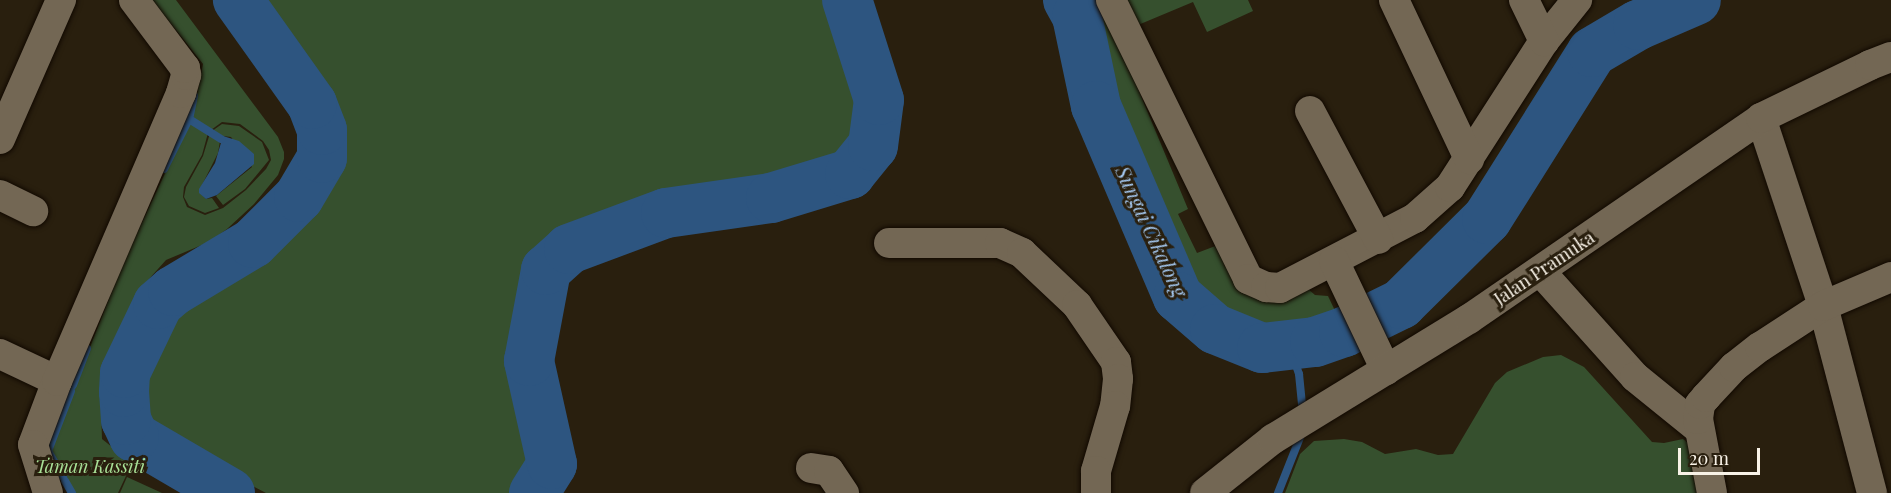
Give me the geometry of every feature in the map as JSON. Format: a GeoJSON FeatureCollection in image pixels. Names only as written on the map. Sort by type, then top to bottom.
{"type":"FeatureCollection","features":[{"type":"Feature","properties":{"kind":"street"},"geometry":{"type":"LineString","coordinates":[[0,139],[61,0]]}},
{"type":"Feature","properties":{"kind":"street"},"geometry":{"type":"LineString","coordinates":[[48,493],[33,445],[57,381],[181,93],[186,75],[185,68],[134,0]]}},
{"type":"Feature","properties":{"kind":"street"},"geometry":{"type":"LineString","coordinates":[[1111,0],[1248,279],[1266,287],[1280,288],[1415,218],[1450,187],[1544,41],[1577,0]]}},
{"type":"Feature","properties":{"kind":"street"},"geometry":{"type":"LineString","coordinates":[[1394,0],[1469,159]]}},
{"type":"Feature","properties":{"kind":"street"},"geometry":{"type":"LineString","coordinates":[[1524,0],[1544,41]]}},
{"type":"Feature","properties":{"kind":"street","name":"Jalan Pramuka"},"geometry":{"type":"LineString","coordinates":[[1205,493],[1273,439],[1319,409],[1383,362],[1540,271],[1761,118],[1891,57]]}},
{"type":"Feature","properties":{"kind":"street"},"geometry":{"type":"LineString","coordinates":[[1310,111],[1378,239]]}},
{"type":"Feature","properties":{"kind":"street"},"geometry":{"type":"LineString","coordinates":[[1761,118],[1823,306],[1872,493]]}},
{"type":"Feature","properties":{"kind":"street"},"geometry":{"type":"LineString","coordinates":[[0,195],[33,211]]}},
{"type":"Feature","properties":{"kind":"street"},"geometry":{"type":"LineString","coordinates":[[889,243],[1000,243],[1022,253],[1077,305],[1106,344],[1116,362],[1117,370],[1115,405],[1096,471],[1096,493]]}},
{"type":"Feature","properties":{"kind":"street"},"geometry":{"type":"LineString","coordinates":[[1334,261],[1383,362]]}},
{"type":"Feature","properties":{"kind":"street"},"geometry":{"type":"LineString","coordinates":[[1540,271],[1635,377],[1699,429]]}},
{"type":"Feature","properties":{"kind":"street"},"geometry":{"type":"LineString","coordinates":[[1712,493],[1699,429],[1700,404],[1734,367],[1823,306],[1891,277]]}},
{"type":"Feature","properties":{"kind":"street"},"geometry":{"type":"LineString","coordinates":[[0,354],[57,381]]}},
{"type":"Feature","properties":{"kind":"street"},"geometry":{"type":"LineString","coordinates":[[811,468],[829,471],[844,493]]}},
{"type":"Feature","properties":{"kind":"green space","name":"Taman Kassiti"},"geometry":{"type":"Polygon","coordinates":[[[152,0],[176,0],[278,137],[284,152],[284,159],[278,175],[254,204],[227,229],[209,242],[166,260],[140,289],[104,375],[101,407],[102,439],[132,463],[118,493],[75,493],[51,455],[50,449],[123,263],[183,135],[191,122],[208,133],[202,155],[184,187],[183,197],[187,207],[205,215],[223,208],[246,190],[266,169],[271,160],[269,150],[263,141],[240,124],[222,122],[211,130],[192,119],[203,64],[152,0]]]}},
{"type":"Feature","properties":{"kind":"green space"},"geometry":{"type":"Polygon","coordinates":[[[258,0],[828,0],[863,101],[858,139],[841,159],[767,181],[661,197],[560,234],[532,261],[522,301],[512,362],[534,462],[514,493],[266,493],[212,465],[147,425],[142,416],[140,392],[141,377],[171,314],[263,256],[313,207],[339,161],[327,98],[258,0]]]}},
{"type":"Feature","properties":{"kind":"green space"},"geometry":{"type":"Polygon","coordinates":[[[1087,0],[1101,0],[1188,209],[1178,214],[1197,253],[1218,245],[1225,267],[1308,289],[1315,295],[1328,296],[1338,317],[1312,326],[1265,331],[1223,314],[1192,287],[1112,101],[1093,10],[1087,0]]]}},
{"type":"Feature","properties":{"kind":"green space"},"geometry":{"type":"Polygon","coordinates":[[[1125,0],[1248,0],[1253,11],[1207,32],[1193,2],[1138,25],[1125,0]]]}},
{"type":"Feature","properties":{"kind":"green space"},"geometry":{"type":"Polygon","coordinates":[[[222,124],[239,126],[262,142],[269,160],[245,189],[223,205],[216,196],[252,167],[231,137],[212,131],[222,124]]]}},
{"type":"Feature","properties":{"kind":"green space"},"geometry":{"type":"Polygon","coordinates":[[[210,133],[220,141],[218,153],[199,191],[206,199],[212,198],[219,208],[205,213],[189,206],[184,197],[186,187],[203,156],[210,133]]]}},
{"type":"Feature","properties":{"kind":"green space"},"geometry":{"type":"Polygon","coordinates":[[[1561,355],[1584,367],[1652,442],[1664,443],[1683,439],[1697,450],[1700,493],[1285,493],[1300,454],[1314,441],[1344,439],[1362,442],[1385,454],[1416,449],[1438,455],[1453,454],[1495,383],[1507,372],[1543,357],[1561,355]]]}},
{"type":"Feature","properties":{"kind":"green space"},"geometry":{"type":"Polygon","coordinates":[[[127,477],[162,493],[120,493],[127,477]]]}},
{"type":"Feature","properties":{"kind":"water"},"geometry":{"type":"Polygon","coordinates":[[[223,136],[239,141],[254,154],[254,164],[217,195],[206,199],[199,193],[199,189],[215,163],[223,136]]]}},
{"type":"Feature","properties":{"kind":"waterway","name":"Sungai Cikalong"},"geometry":{"type":"LineString","coordinates":[[230,493],[134,437],[126,420],[124,392],[125,373],[158,304],[173,291],[253,243],[299,197],[322,158],[322,130],[312,104],[238,0]]}},
{"type":"Feature","properties":{"kind":"waterway","name":"Sungai Cikalong"},"geometry":{"type":"LineString","coordinates":[[534,493],[552,464],[529,361],[546,270],[569,249],[666,213],[771,198],[850,174],[873,146],[879,100],[847,0]]}},
{"type":"Feature","properties":{"kind":"waterway","name":"Sungai Cikalong"},"geometry":{"type":"LineString","coordinates":[[1068,0],[1077,16],[1096,106],[1178,297],[1215,329],[1262,348],[1315,342],[1344,332],[1401,304],[1487,219],[1592,52],[1638,25],[1696,0]]}},
{"type":"Feature","properties":{"kind":"waterway"},"geometry":{"type":"LineString","coordinates":[[194,96],[189,119],[221,139]]}},
{"type":"Feature","properties":{"kind":"waterway"},"geometry":{"type":"LineString","coordinates":[[164,169],[189,119]]}},
{"type":"Feature","properties":{"kind":"waterway"},"geometry":{"type":"LineString","coordinates":[[1289,345],[1299,374],[1303,414]]}},
{"type":"Feature","properties":{"kind":"waterway"},"geometry":{"type":"LineString","coordinates":[[73,385],[87,349]]}},
{"type":"Feature","properties":{"kind":"waterway"},"geometry":{"type":"LineString","coordinates":[[63,477],[48,451],[71,391]]}},
{"type":"Feature","properties":{"kind":"waterway"},"geometry":{"type":"LineString","coordinates":[[1278,493],[1303,430]]}},
{"type":"Feature","properties":{"kind":"waterway"},"geometry":{"type":"LineString","coordinates":[[65,481],[72,493]]}}]}
